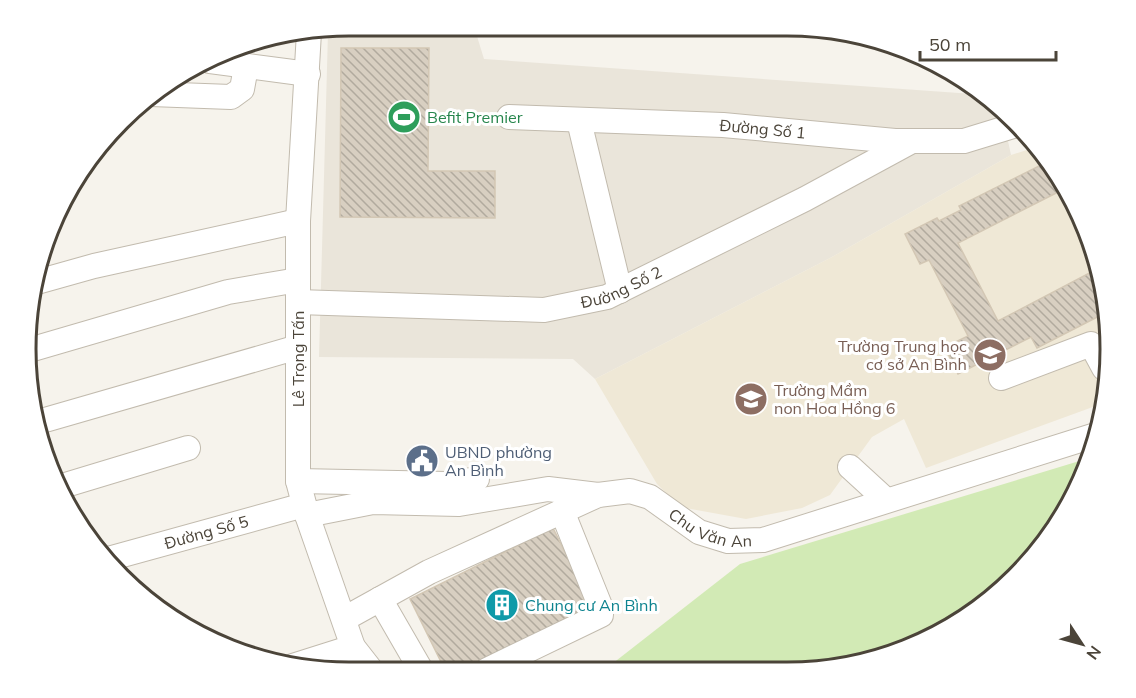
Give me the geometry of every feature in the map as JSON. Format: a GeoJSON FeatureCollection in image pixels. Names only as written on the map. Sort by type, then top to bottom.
{"type":"FeatureCollection","features":[{"type":"Feature","properties":{"kind":"street","name":"Lê Trọng Tấn"},"geometry":{"type":"LineString","coordinates":[[309,39],[298,221],[298,481],[305,510],[353,647],[365,662]]}},
{"type":"Feature","properties":{"kind":"street"},"geometry":{"type":"LineString","coordinates":[[221,64],[308,74]]}},
{"type":"Feature","properties":{"kind":"street"},"geometry":{"type":"LineString","coordinates":[[167,95],[231,98],[242,89],[246,67]]}},
{"type":"Feature","properties":{"kind":"street","name":"Đường Số 1"},"geometry":{"type":"LineString","coordinates":[[509,117],[723,125],[912,141],[964,141],[1008,128]]}},
{"type":"Feature","properties":{"kind":"street"},"geometry":{"type":"LineString","coordinates":[[579,121],[620,291]]}},
{"type":"Feature","properties":{"kind":"street","name":"Đường Số 2"},"geometry":{"type":"LineString","coordinates":[[36,348],[228,292],[298,291],[544,310],[607,297],[805,199],[912,141]]}},
{"type":"Feature","properties":{"kind":"street"},"geometry":{"type":"LineString","coordinates":[[44,280],[94,266],[298,221]]}},
{"type":"Feature","properties":{"kind":"street"},"geometry":{"type":"LineString","coordinates":[[1001,378],[1091,344],[1099,360]]}},
{"type":"Feature","properties":{"kind":"street"},"geometry":{"type":"LineString","coordinates":[[45,420],[298,347]]}},
{"type":"Feature","properties":{"kind":"street","name":"Chu Văn An"},"geometry":{"type":"LineString","coordinates":[[344,619],[429,572],[598,495],[630,491],[650,497],[699,532],[728,541],[763,540],[1087,438]]}},
{"type":"Feature","properties":{"kind":"street"},"geometry":{"type":"LineString","coordinates":[[67,485],[188,448]]}},
{"type":"Feature","properties":{"kind":"street"},"geometry":{"type":"LineString","coordinates":[[850,467],[886,500]]}},
{"type":"Feature","properties":{"kind":"street"},"geometry":{"type":"LineString","coordinates":[[298,481],[447,484],[477,479]]}},
{"type":"Feature","properties":{"kind":"street","name":"Đường Số 5"},"geometry":{"type":"LineString","coordinates":[[116,557],[305,510],[373,502],[459,504],[548,489],[598,495]]}},
{"type":"Feature","properties":{"kind":"street"},"geometry":{"type":"LineString","coordinates":[[504,662],[601,615],[601,608],[562,511]]}},
{"type":"Feature","properties":{"kind":"street"},"geometry":{"type":"LineString","coordinates":[[380,599],[416,662]]}},
{"type":"Feature","properties":{"kind":"street"},"geometry":{"type":"LineString","coordinates":[[313,660],[353,647]]}},
{"type":"Feature","properties":{"kind":"shaded area"},"geometry":{"type":"Polygon","coordinates":[[[477,36],[484,59],[968,94],[1005,125],[1011,155],[832,257],[595,379],[573,359],[319,357],[328,37],[477,36]]]}},
{"type":"Feature","properties":{"kind":"shaded area"},"geometry":{"type":"Polygon","coordinates":[[[1028,150],[1035,158],[1068,211],[1083,248],[1094,288],[1099,329],[1099,369],[1095,406],[926,468],[904,419],[872,437],[830,495],[802,508],[746,519],[680,507],[657,484],[595,379],[832,257],[1011,155],[1028,150]]]}},
{"type":"Feature","properties":{"kind":"green space"},"geometry":{"type":"Polygon","coordinates":[[[1079,461],[1068,487],[1047,523],[1008,570],[961,609],[907,638],[848,656],[807,661],[615,662],[740,564],[1079,461]]]}},
{"type":"Feature","properties":{"kind":"building"},"geometry":{"type":"Polygon","coordinates":[[[341,48],[429,48],[428,171],[495,171],[495,218],[340,217],[341,48]]]}},
{"type":"Feature","properties":{"kind":"building"},"geometry":{"type":"Polygon","coordinates":[[[1040,165],[1058,192],[958,243],[998,321],[1090,273],[1098,317],[1037,348],[1031,337],[958,374],[945,347],[968,336],[929,260],[920,264],[905,234],[937,218],[939,221],[961,210],[959,206],[1040,165]]]}},
{"type":"Feature","properties":{"kind":"building","name":"Chung cư An Bình"},"geometry":{"type":"Polygon","coordinates":[[[553,528],[594,611],[491,662],[441,662],[410,599],[553,528]]]}},
{"type":"Feature","properties":{"kind":"place","name":"Befit Premier"},"geometry":{"type":"Point","coordinates":[404,117]}},
{"type":"Feature","properties":{"kind":"place","name":"Trường Trung học cơ sở An Bình"},"geometry":{"type":"Point","coordinates":[990,355]}},
{"type":"Feature","properties":{"kind":"place","name":"Trường Mầm non Hoa Hồng 6"},"geometry":{"type":"Point","coordinates":[751,399]}},
{"type":"Feature","properties":{"kind":"place","name":"UBND phường An Bình"},"geometry":{"type":"Point","coordinates":[422,461]}},
{"type":"Feature","properties":{"kind":"place","name":"Chung cư An Bình"},"geometry":{"type":"Point","coordinates":[502,605]}}]}
